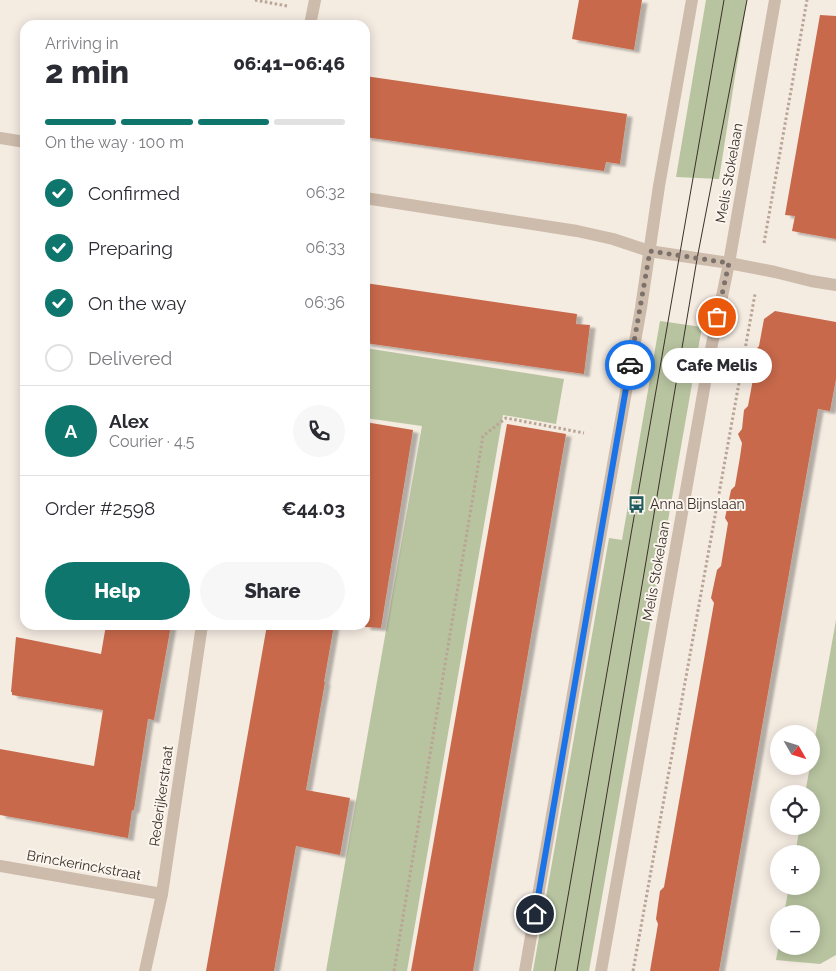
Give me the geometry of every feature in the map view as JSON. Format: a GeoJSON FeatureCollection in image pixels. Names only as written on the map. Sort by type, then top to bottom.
{"type":"FeatureCollection","features":[{"type":"Feature","properties":{"kind":"street"},"geometry":{"type":"LineString","coordinates":[[525,971],[692,0]]}},
{"type":"Feature","properties":{"kind":"street","name":"Melis Stokelaan"},"geometry":{"type":"LineString","coordinates":[[601,971],[775,0]]}},
{"type":"Feature","properties":{"kind":"street"},"geometry":{"type":"LineString","coordinates":[[311,20],[314,5]]}},
{"type":"Feature","properties":{"kind":"street"},"geometry":{"type":"LineString","coordinates":[[0,138],[20,141]]}},
{"type":"Feature","properties":{"kind":"street"},"geometry":{"type":"LineString","coordinates":[[370,199],[577,231],[613,239],[650,251],[729,263],[836,285]]}},
{"type":"Feature","properties":{"kind":"street","name":"Rederijkerstraat"},"geometry":{"type":"LineString","coordinates":[[145,971],[162,894],[201,630]]}},
{"type":"Feature","properties":{"kind":"street","name":"Brinckerinckstraat"},"geometry":{"type":"LineString","coordinates":[[0,866],[162,894]]}},
{"type":"Feature","properties":{"kind":"path"},"geometry":{"type":"LineString","coordinates":[[255,0],[314,5]]}},
{"type":"Feature","properties":{"kind":"path"},"geometry":{"type":"LineString","coordinates":[[633,971],[807,0]]}},
{"type":"Feature","properties":{"kind":"path"},"geometry":{"type":"LineString","coordinates":[[394,971],[483,436],[506,418],[584,432]]}},
{"type":"Feature","properties":{"kind":"green space"},"geometry":{"type":"Polygon","coordinates":[[[706,0],[747,0],[719,179],[676,177],[706,0]]]}},
{"type":"Feature","properties":{"kind":"green space"},"geometry":{"type":"Polygon","coordinates":[[[660,321],[702,327],[589,971],[533,971],[609,538],[622,540],[660,321]]]}},
{"type":"Feature","properties":{"kind":"green space"},"geometry":{"type":"Polygon","coordinates":[[[370,349],[564,379],[556,424],[503,415],[407,971],[326,971],[422,426],[370,419],[370,349]]]}},
{"type":"Feature","properties":{"kind":"green space"},"geometry":{"type":"Polygon","coordinates":[[[836,620],[836,955],[820,964],[776,960],[777,955],[820,955],[820,905],[786,905],[787,895],[820,895],[820,845],[797,845],[798,835],[820,835],[820,785],[807,785],[808,775],[820,775],[820,725],[817,725],[836,620]]]}},
{"type":"Feature","properties":{"kind":"building"},"geometry":{"type":"Polygon","coordinates":[[[579,0],[642,0],[634,50],[572,39],[579,0]]]}},
{"type":"Feature","properties":{"kind":"building"},"geometry":{"type":"Polygon","coordinates":[[[820,15],[836,16],[836,239],[792,231],[795,216],[785,215],[820,15]]]}},
{"type":"Feature","properties":{"kind":"building"},"geometry":{"type":"Polygon","coordinates":[[[370,77],[627,114],[620,164],[606,162],[604,171],[370,138],[370,77]]]}},
{"type":"Feature","properties":{"kind":"building"},"geometry":{"type":"Polygon","coordinates":[[[370,284],[577,314],[576,324],[590,325],[584,374],[370,344],[370,284]]]}},
{"type":"Feature","properties":{"kind":"building"},"geometry":{"type":"Polygon","coordinates":[[[775,311],[836,322],[836,379],[830,411],[818,409],[719,971],[650,971],[658,924],[656,919],[660,891],[664,887],[714,603],[711,598],[717,570],[721,566],[728,523],[725,518],[731,490],[735,486],[740,457],[742,443],[738,434],[742,429],[744,410],[748,406],[756,363],[752,353],[759,346],[764,319],[775,311]]]}},
{"type":"Feature","properties":{"kind":"building"},"geometry":{"type":"Polygon","coordinates":[[[370,423],[413,430],[381,628],[370,627],[370,423]]]}},
{"type":"Feature","properties":{"kind":"building"},"geometry":{"type":"Polygon","coordinates":[[[507,424],[566,434],[473,971],[411,971],[507,424]]]}},
{"type":"Feature","properties":{"kind":"building"},"geometry":{"type":"Polygon","coordinates":[[[105,630],[170,630],[154,720],[148,719],[128,838],[0,815],[0,749],[94,766],[103,710],[12,695],[16,637],[101,654],[105,630]]]}},
{"type":"Feature","properties":{"kind":"building"},"geometry":{"type":"Polygon","coordinates":[[[266,630],[333,630],[306,790],[350,798],[340,855],[296,846],[274,971],[206,971],[266,630]]]}},
{"type":"Feature","properties":{"kind":"tram line"},"geometry":{"type":"LineString","coordinates":[[555,971],[724,0]]}},
{"type":"Feature","properties":{"kind":"tram line"},"geometry":{"type":"LineString","coordinates":[[577,971],[697,259],[747,0]]}},
{"type":"Feature","properties":{"kind":"way so far"},"geometry":{"type":"LineString","coordinates":[[630,365],[650,251],[729,263],[717,317]]}},
{"type":"Feature","properties":{"kind":"place","name":"Cafe Melis"},"geometry":{"type":"Point","coordinates":[717,317]}},
{"type":"Feature","properties":{"kind":"place","name":"Anna Bijnslaan"},"geometry":{"type":"Point","coordinates":[636,504]}},
{"type":"Feature","properties":{"kind":"route"},"geometry":{"type":"LineString","coordinates":[[535,914],[630,365]]}}]}
